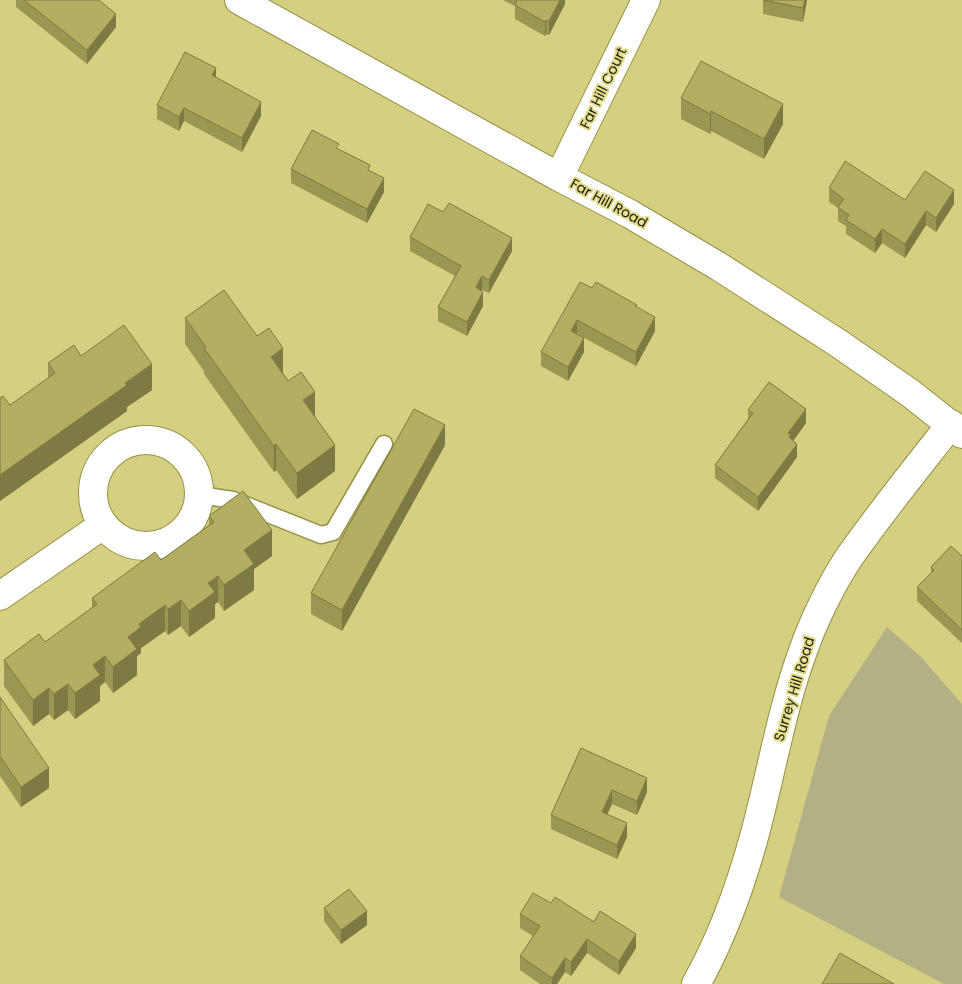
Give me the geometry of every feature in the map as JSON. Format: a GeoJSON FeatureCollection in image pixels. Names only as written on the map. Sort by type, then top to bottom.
{"type":"FeatureCollection","features":[{"type":"Feature","properties":{"kind":"street","name":"Far Hill Road"},"geometry":{"type":"LineString","coordinates":[[239,0],[675,240],[773,300],[870,365],[956,429]]}},
{"type":"Feature","properties":{"kind":"street","name":"Far Hill Court"},"geometry":{"type":"LineString","coordinates":[[559,177],[646,0]]}},
{"type":"Feature","properties":{"kind":"street","name":"Surrey Hill Road"},"geometry":{"type":"LineString","coordinates":[[696,984],[726,922],[743,873],[788,698],[803,650],[823,604],[847,561],[883,511],[956,429]]}},
{"type":"Feature","properties":{"kind":"street"},"geometry":{"type":"LineString","coordinates":[[152,439],[169,444],[184,454],[194,468],[200,485],[200,495],[193,519],[182,533],[167,542],[150,546],[132,544],[116,537],[103,525],[95,509],[92,491],[96,474],[105,459],[118,447],[134,440],[152,439]]}},
{"type":"Feature","properties":{"kind":"street"},"geometry":{"type":"LineString","coordinates":[[0,596],[103,525]]}},
{"type":"Feature","properties":{"kind":"lane"},"geometry":{"type":"LineString","coordinates":[[200,495],[233,500],[322,535],[333,532],[384,444]]}},
{"type":"Feature","properties":{"kind":"shaded area"},"geometry":{"type":"Polygon","coordinates":[[[887,627],[921,657],[962,704],[962,984],[944,984],[779,897],[829,716],[887,627]]]}},
{"type":"Feature","properties":{"kind":"building"},"geometry":{"type":"Polygon","coordinates":[[[24,0],[99,0],[116,14],[87,50],[24,0]]]}},
{"type":"Feature","properties":{"kind":"building"},"geometry":{"type":"Polygon","coordinates":[[[517,0],[560,0],[549,21],[546,20],[545,22],[515,5],[517,0]]]}},
{"type":"Feature","properties":{"kind":"building"},"geometry":{"type":"Polygon","coordinates":[[[763,0],[805,0],[803,8],[763,0]]]}},
{"type":"Feature","properties":{"kind":"building"},"geometry":{"type":"Polygon","coordinates":[[[185,52],[216,68],[212,75],[261,102],[242,138],[184,108],[179,117],[157,105],[185,52]]]}},
{"type":"Feature","properties":{"kind":"building"},"geometry":{"type":"Polygon","coordinates":[[[701,61],[783,104],[764,139],[711,111],[710,114],[681,98],[701,61]]]}},
{"type":"Feature","properties":{"kind":"building"},"geometry":{"type":"Polygon","coordinates":[[[312,130],[339,144],[336,148],[370,165],[368,170],[384,178],[367,209],[291,169],[312,130]]]}},
{"type":"Feature","properties":{"kind":"building"},"geometry":{"type":"Polygon","coordinates":[[[845,161],[905,200],[925,171],[954,190],[936,218],[926,211],[905,244],[882,229],[875,239],[846,220],[849,215],[838,207],[844,199],[829,188],[845,161]]]}},
{"type":"Feature","properties":{"kind":"building"},"geometry":{"type":"Polygon","coordinates":[[[449,203],[512,238],[489,280],[482,276],[476,287],[483,292],[467,322],[438,307],[461,266],[410,237],[428,204],[443,212],[449,203]]]}},
{"type":"Feature","properties":{"kind":"building"},"geometry":{"type":"Polygon","coordinates":[[[580,282],[592,288],[596,282],[655,317],[636,352],[577,320],[571,331],[584,338],[568,367],[541,352],[580,282]]]}},
{"type":"Feature","properties":{"kind":"building"},"geometry":{"type":"Polygon","coordinates":[[[224,290],[257,336],[269,328],[283,348],[271,357],[288,381],[301,372],[315,392],[303,400],[335,445],[297,473],[276,444],[274,446],[204,348],[206,347],[185,318],[224,290]]]}},
{"type":"Feature","properties":{"kind":"building"},"geometry":{"type":"Polygon","coordinates":[[[124,325],[152,364],[125,383],[127,385],[0,475],[0,398],[3,396],[10,405],[55,373],[48,363],[74,345],[81,356],[124,325]]]}},
{"type":"Feature","properties":{"kind":"building"},"geometry":{"type":"Polygon","coordinates":[[[769,382],[806,409],[788,433],[791,435],[789,437],[797,444],[758,497],[715,465],[753,413],[748,410],[769,382]]]}},
{"type":"Feature","properties":{"kind":"building"},"geometry":{"type":"Polygon","coordinates":[[[414,409],[445,425],[342,610],[311,593],[414,409]]]}},
{"type":"Feature","properties":{"kind":"building"},"geometry":{"type":"Polygon","coordinates":[[[243,491],[272,530],[244,550],[254,564],[224,585],[218,576],[208,583],[215,592],[189,611],[181,600],[168,609],[165,605],[139,624],[141,627],[128,637],[137,649],[113,667],[105,656],[93,665],[100,675],[75,693],[68,684],[54,694],[49,688],[33,700],[4,660],[39,634],[45,642],[97,604],[92,598],[155,552],[161,560],[214,522],[209,516],[243,491]]]}},
{"type":"Feature","properties":{"kind":"building"},"geometry":{"type":"Polygon","coordinates":[[[951,546],[962,556],[962,630],[917,587],[934,570],[931,567],[951,546]]]}},
{"type":"Feature","properties":{"kind":"building"},"geometry":{"type":"Polygon","coordinates":[[[0,697],[49,768],[21,787],[0,756],[0,697]]]}},
{"type":"Feature","properties":{"kind":"building"},"geometry":{"type":"Polygon","coordinates":[[[581,748],[647,778],[637,801],[612,790],[602,812],[627,823],[617,845],[551,815],[581,748]]]}},
{"type":"Feature","properties":{"kind":"building"},"geometry":{"type":"Polygon","coordinates":[[[349,889],[367,911],[341,930],[324,908],[349,889]]]}},
{"type":"Feature","properties":{"kind":"building"},"geometry":{"type":"Polygon","coordinates":[[[533,893],[551,903],[555,897],[594,922],[600,911],[636,934],[619,961],[587,939],[571,962],[565,958],[552,978],[520,956],[540,926],[520,914],[533,893]]]}},
{"type":"Feature","properties":{"kind":"building"},"geometry":{"type":"Polygon","coordinates":[[[840,953],[894,984],[822,984],[840,953]]]}}]}
